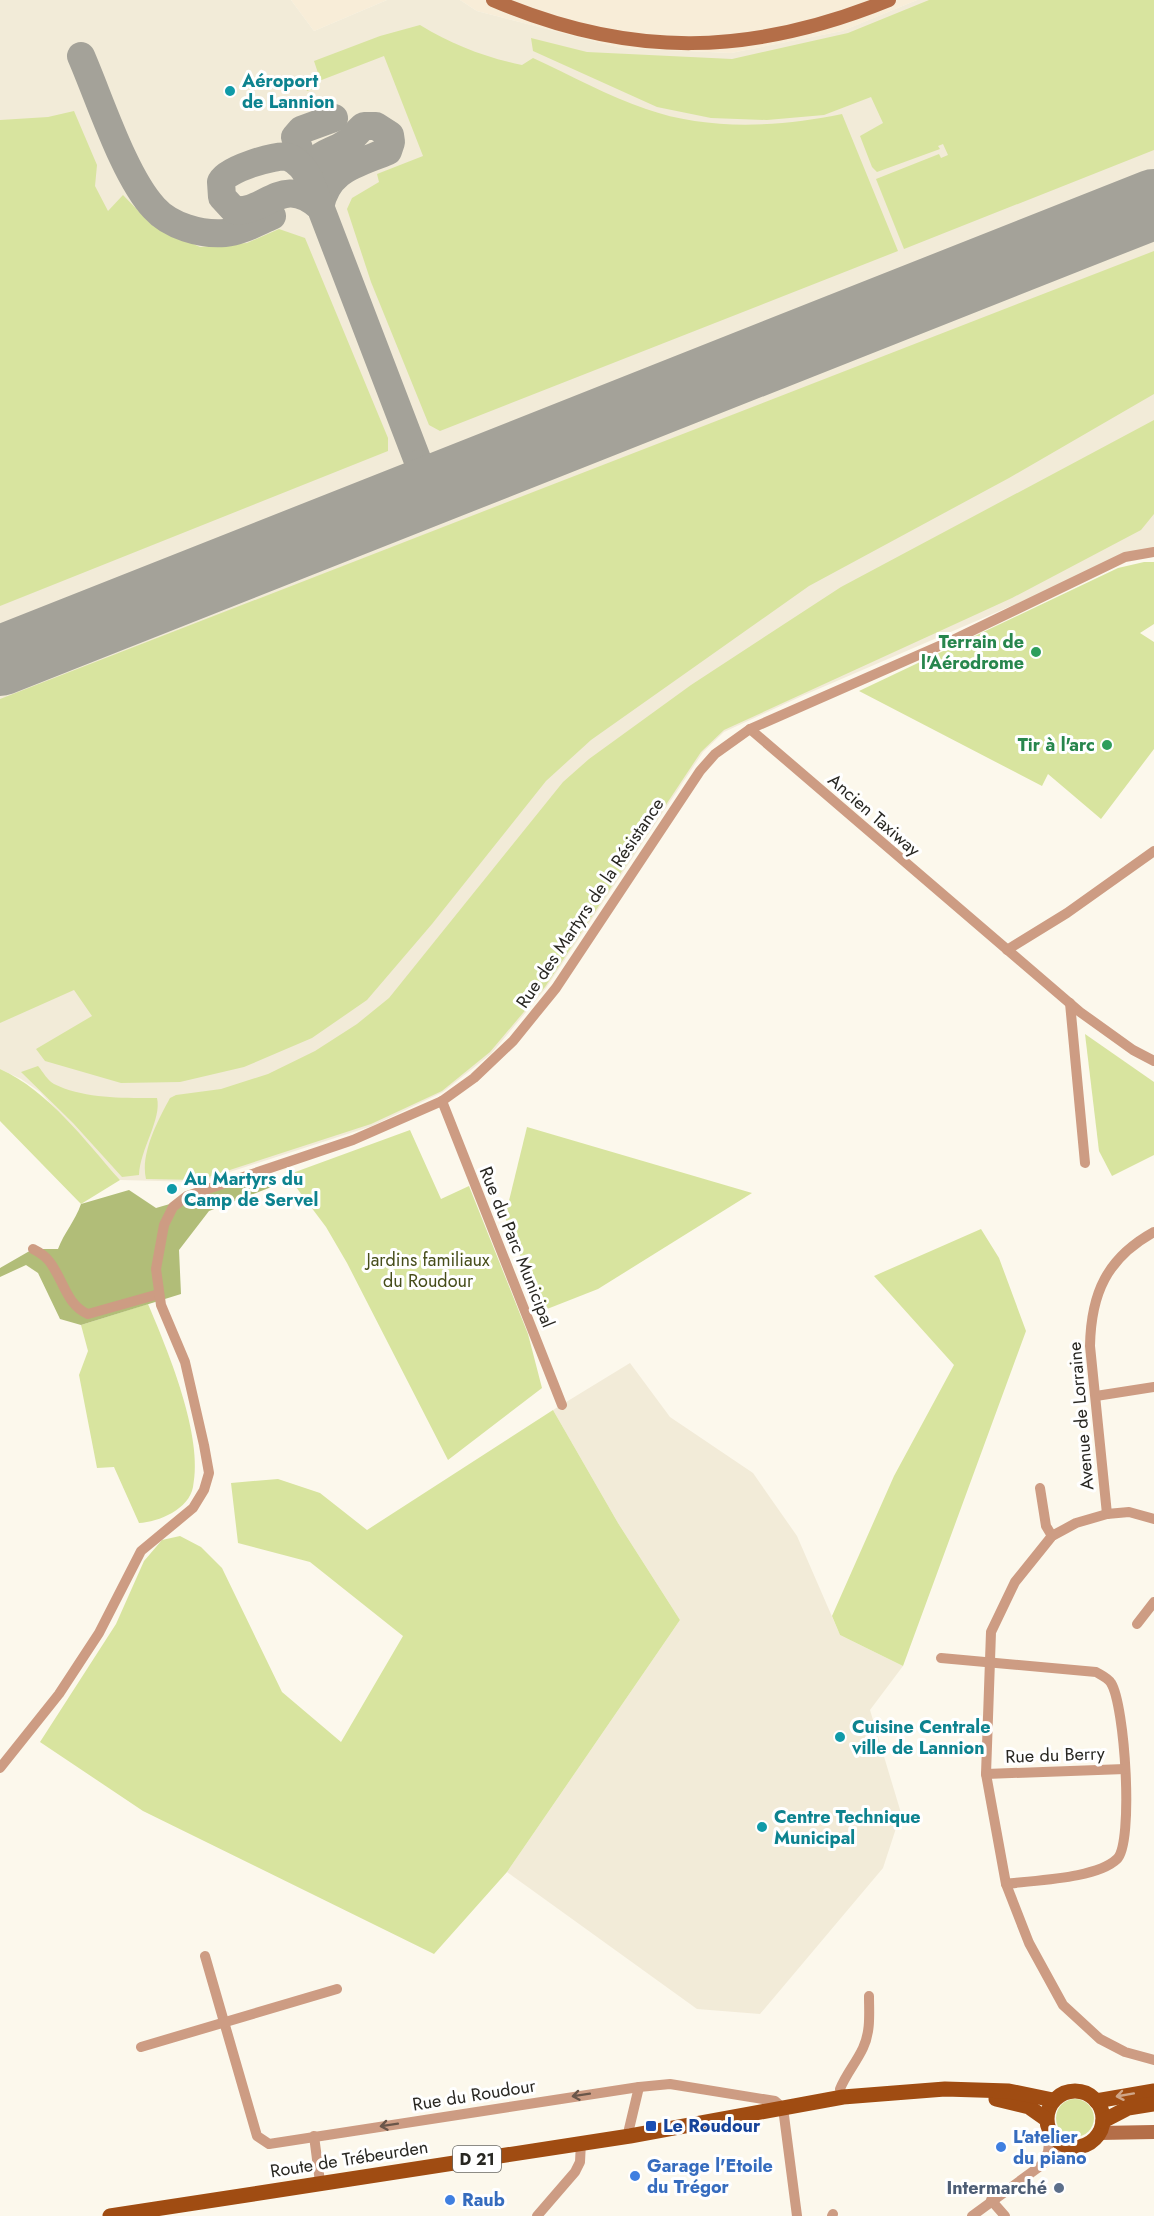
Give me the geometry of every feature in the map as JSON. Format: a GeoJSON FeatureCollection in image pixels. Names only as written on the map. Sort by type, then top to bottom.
{"type":"FeatureCollection","features":[{"type":"Feature","properties":{"kind":"main road"},"geometry":{"type":"LineString","coordinates":[[493,0],[554,23],[615,38],[698,44],[781,35],[820,26],[889,0]]}},
{"type":"Feature","properties":{"kind":"main road","name":"Route de Trébeurden"},"geometry":{"type":"LineString","coordinates":[[110,2216],[181,2211],[320,2182],[630,2136],[843,2097],[945,2089],[1009,2091],[1053,2100]]}},
{"type":"Feature","properties":{"kind":"main road"},"geometry":{"type":"LineString","coordinates":[[1096,2101],[1154,2091]]}},
{"type":"Feature","properties":{"kind":"main road"},"geometry":{"type":"LineString","coordinates":[[1101,2127],[1096,2101],[1086,2093],[1066,2092],[1053,2100],[1048,2127],[1063,2145],[1071,2147],[1087,2144],[1101,2127],[1128,2108],[1154,2104]]}},
{"type":"Feature","properties":{"kind":"main road","name":"Route de Trébeurden"},"geometry":{"type":"LineString","coordinates":[[843,2097],[958,2097],[1003,2100],[1029,2107],[1048,2127]]}},
{"type":"Feature","properties":{"kind":"main road"},"geometry":{"type":"LineString","coordinates":[[1101,2127],[1154,2132]]}},
{"type":"Feature","properties":{"kind":"street","name":"Rue des Martyrs de la Résistance"},"geometry":{"type":"LineString","coordinates":[[0,1768],[59,1694],[99,1633],[131,1565],[141,1551],[193,1508],[204,1490],[208,1473],[204,1445],[185,1362],[161,1305],[156,1269],[164,1225],[173,1207],[187,1196],[353,1140],[442,1101],[474,1078],[513,1041],[556,988],[700,771],[715,754],[750,729],[955,639],[1125,557],[1154,552]]}},
{"type":"Feature","properties":{"kind":"street","name":"Ancien Taxiway"},"geometry":{"type":"LineString","coordinates":[[750,729],[1070,1003],[1133,1050],[1154,1061]]}},
{"type":"Feature","properties":{"kind":"street"},"geometry":{"type":"LineString","coordinates":[[1007,950],[1067,913],[1154,850]]}},
{"type":"Feature","properties":{"kind":"street"},"geometry":{"type":"LineString","coordinates":[[1070,1003],[1085,1163]]}},
{"type":"Feature","properties":{"kind":"street","name":"Rue du Parc Municipal"},"geometry":{"type":"LineString","coordinates":[[442,1101],[562,1405]]}},
{"type":"Feature","properties":{"kind":"street","name":"Avenue de Lorraine"},"geometry":{"type":"LineString","coordinates":[[1107,1514],[1090,1346],[1090,1321],[1096,1297],[1111,1267],[1123,1252],[1154,1232]]}},
{"type":"Feature","properties":{"kind":"street"},"geometry":{"type":"LineString","coordinates":[[33,1249],[48,1259],[70,1299],[81,1311],[88,1314],[159,1294]]}},
{"type":"Feature","properties":{"kind":"street"},"geometry":{"type":"LineString","coordinates":[[1096,1396],[1154,1387]]}},
{"type":"Feature","properties":{"kind":"street"},"geometry":{"type":"LineString","coordinates":[[1040,1488],[1046,1526],[1052,1536]]}},
{"type":"Feature","properties":{"kind":"street"},"geometry":{"type":"LineString","coordinates":[[1154,1519],[1129,1512],[1107,1514],[1076,1523],[1052,1536],[1015,1582],[991,1632],[986,1774],[1006,1884],[1029,1943],[1063,2005],[1100,2040],[1125,2052],[1154,2060]]}},
{"type":"Feature","properties":{"kind":"street"},"geometry":{"type":"LineString","coordinates":[[1137,1624],[1154,1602]]}},
{"type":"Feature","properties":{"kind":"street"},"geometry":{"type":"LineString","coordinates":[[941,1658],[1096,1672],[1111,1681],[1124,1738],[1125,1845],[1119,1857],[1107,1866],[1086,1872],[1006,1884]]}},
{"type":"Feature","properties":{"kind":"street","name":"Rue du Berry"},"geometry":{"type":"LineString","coordinates":[[986,1774],[1125,1770]]}},
{"type":"Feature","properties":{"kind":"street","name":"Rue du Roudour"},"geometry":{"type":"LineString","coordinates":[[205,1956],[257,2136],[270,2144],[670,2084],[775,2101],[783,2108]]}},
{"type":"Feature","properties":{"kind":"street"},"geometry":{"type":"LineString","coordinates":[[141,2047],[337,1989]]}},
{"type":"Feature","properties":{"kind":"street"},"geometry":{"type":"LineString","coordinates":[[843,2097],[840,2089],[845,2075],[864,2047],[869,2029],[869,1996]]}},
{"type":"Feature","properties":{"kind":"street"},"geometry":{"type":"LineString","coordinates":[[630,2136],[629,2129],[639,2087]]}},
{"type":"Feature","properties":{"kind":"street"},"geometry":{"type":"LineString","coordinates":[[783,2108],[797,2216]]}},
{"type":"Feature","properties":{"kind":"street"},"geometry":{"type":"LineString","coordinates":[[1041,2164],[1048,2152],[1048,2127]]}},
{"type":"Feature","properties":{"kind":"street"},"geometry":{"type":"LineString","coordinates":[[314,2136],[320,2182]]}},
{"type":"Feature","properties":{"kind":"street"},"geometry":{"type":"LineString","coordinates":[[537,2216],[575,2172],[580,2162],[581,2142]]}},
{"type":"Feature","properties":{"kind":"street"},"geometry":{"type":"LineString","coordinates":[[972,2216],[1054,2156],[1063,2145]]}},
{"type":"Feature","properties":{"kind":"street"},"geometry":{"type":"LineString","coordinates":[[991,2200],[1005,2216]]}},
{"type":"Feature","properties":{"kind":"shaded area","name":"Aéroport de Lannion"},"geometry":{"type":"Polygon","coordinates":[[[0,0],[291,0],[314,31],[387,0],[460,0],[477,11],[621,48],[731,53],[842,31],[917,0],[1154,0],[1154,552],[1125,557],[724,732],[703,752],[546,988],[491,1054],[443,1092],[372,1126],[199,1182],[120,1180],[40,1092],[0,1069],[0,0]]]}},
{"type":"Feature","properties":{"kind":"shaded area"},"geometry":{"type":"Polygon","coordinates":[[[291,0],[387,0],[314,31],[291,0]]]}},
{"type":"Feature","properties":{"kind":"shaded area"},"geometry":{"type":"Polygon","coordinates":[[[460,0],[917,0],[842,31],[731,53],[621,48],[477,11],[460,0]]]}},
{"type":"Feature","properties":{"kind":"shaded area","name":"Centre Technique Municipal"},"geometry":{"type":"Polygon","coordinates":[[[630,1363],[670,1417],[753,1473],[797,1536],[840,1635],[903,1666],[870,1710],[901,1813],[883,1868],[760,2014],[697,2009],[507,1872],[680,1620],[618,1523],[553,1410],[630,1363]]]}},
{"type":"Feature","properties":{"kind":"green space"},"geometry":{"type":"Polygon","coordinates":[[[929,0],[1154,0],[1154,150],[904,249],[876,179],[939,154],[941,158],[948,155],[943,144],[938,146],[940,149],[877,172],[872,167],[860,136],[883,123],[871,97],[824,115],[767,120],[711,118],[657,107],[533,51],[531,38],[587,52],[732,59],[848,33],[929,0]]]}},
{"type":"Feature","properties":{"kind":"green space"},"geometry":{"type":"Polygon","coordinates":[[[420,25],[469,50],[495,58],[522,65],[533,58],[618,98],[670,116],[694,121],[744,125],[794,122],[842,114],[898,251],[440,431],[429,425],[371,282],[347,209],[352,198],[379,182],[377,174],[423,156],[384,56],[319,81],[320,86],[307,91],[304,82],[319,76],[314,61],[380,36],[420,25]]]}},
{"type":"Feature","properties":{"kind":"green space"},"geometry":{"type":"Polygon","coordinates":[[[74,111],[97,165],[95,186],[108,211],[123,195],[153,226],[200,247],[247,243],[279,229],[305,238],[388,438],[388,451],[0,606],[0,120],[48,117],[74,111]]]}},
{"type":"Feature","properties":{"kind":"green space"},"geometry":{"type":"Polygon","coordinates":[[[1154,251],[1154,394],[1009,478],[809,586],[591,740],[546,781],[432,924],[367,1000],[312,1038],[244,1067],[180,1082],[121,1083],[45,1061],[36,1049],[92,1016],[74,990],[0,1023],[0,699],[1154,251]]]}},
{"type":"Feature","properties":{"kind":"green space"},"geometry":{"type":"Polygon","coordinates":[[[1154,420],[1154,514],[1141,530],[1012,598],[724,730],[701,752],[545,987],[490,1052],[442,1091],[371,1124],[199,1180],[146,1179],[148,1148],[170,1098],[176,1095],[221,1089],[268,1074],[315,1051],[357,1024],[389,998],[563,782],[589,759],[691,685],[841,587],[1154,420]]]}},
{"type":"Feature","properties":{"kind":"green space"},"geometry":{"type":"Polygon","coordinates":[[[1154,562],[1154,624],[1140,633],[1154,642],[1154,749],[1101,819],[1048,774],[1042,786],[859,691],[1118,568],[1154,562]]]}},
{"type":"Feature","properties":{"kind":"green space"},"geometry":{"type":"Polygon","coordinates":[[[1085,1034],[1154,1082],[1154,1155],[1112,1176],[1099,1151],[1085,1034]]]}},
{"type":"Feature","properties":{"kind":"green space"},"geometry":{"type":"Polygon","coordinates":[[[38,1066],[52,1083],[78,1093],[104,1097],[157,1098],[158,1106],[154,1125],[140,1165],[139,1175],[122,1177],[73,1123],[21,1072],[38,1066]]]}},
{"type":"Feature","properties":{"kind":"green space"},"geometry":{"type":"Polygon","coordinates":[[[0,1069],[35,1090],[65,1118],[120,1180],[81,1204],[0,1121],[0,1069]]]}},
{"type":"Feature","properties":{"kind":"green space"},"geometry":{"type":"Polygon","coordinates":[[[527,1127],[752,1193],[598,1289],[542,1311],[505,1217],[527,1127]]]}},
{"type":"Feature","properties":{"kind":"green space","name":"Jardins familiaux du Roudour"},"geometry":{"type":"Polygon","coordinates":[[[410,1130],[441,1199],[469,1186],[528,1334],[542,1388],[448,1460],[347,1263],[326,1227],[287,1175],[410,1130]]]}},
{"type":"Feature","properties":{"kind":"green space"},"geometry":{"type":"Polygon","coordinates":[[[270,1175],[274,1186],[209,1211],[179,1250],[181,1294],[81,1325],[60,1319],[38,1273],[26,1265],[0,1277],[0,1268],[33,1249],[58,1249],[81,1204],[129,1190],[156,1208],[270,1175]]]}},
{"type":"Feature","properties":{"kind":"green space"},"geometry":{"type":"Polygon","coordinates":[[[981,1229],[999,1258],[1026,1331],[903,1666],[840,1635],[832,1616],[894,1476],[954,1365],[874,1276],[981,1229]]]}},
{"type":"Feature","properties":{"kind":"green space"},"geometry":{"type":"Polygon","coordinates":[[[148,1304],[182,1394],[189,1420],[195,1467],[193,1487],[186,1502],[164,1517],[139,1523],[114,1467],[97,1468],[79,1375],[88,1351],[81,1325],[148,1304]]]}},
{"type":"Feature","properties":{"kind":"green space"},"geometry":{"type":"Polygon","coordinates":[[[553,1410],[618,1523],[680,1620],[507,1872],[434,1954],[143,1811],[40,1742],[116,1624],[144,1561],[162,1540],[180,1536],[201,1547],[222,1568],[282,1692],[341,1742],[403,1636],[310,1562],[238,1543],[231,1483],[278,1479],[320,1493],[367,1530],[553,1410]]]}},
{"type":"Feature","properties":{"kind":"green space"},"geometry":{"type":"Polygon","coordinates":[[[1075,2099],[1088,2105],[1094,2118],[1088,2131],[1075,2137],[1062,2131],[1056,2118],[1062,2105],[1075,2099]]]}},
{"type":"Feature","properties":{"kind":"taxiway"},"geometry":{"type":"LineString","coordinates":[[81,56],[132,177],[154,208],[168,220],[196,231],[225,233],[237,231],[272,216]]}},
{"type":"Feature","properties":{"kind":"taxiway"},"geometry":{"type":"LineString","coordinates":[[308,175],[295,137],[301,130],[334,118]]}},
{"type":"Feature","properties":{"kind":"taxiway"},"geometry":{"type":"LineString","coordinates":[[310,180],[318,159],[348,141],[364,126],[376,126],[390,135],[391,142],[388,151],[354,165],[336,176],[329,184],[320,207]]}},
{"type":"Feature","properties":{"kind":"taxiway"},"geometry":{"type":"LineString","coordinates":[[320,207],[307,198],[285,194],[245,210],[234,210],[222,197],[221,182],[224,177],[240,168],[262,160],[282,157],[295,161],[308,176],[310,180],[419,464],[416,487],[399,504]]}},
{"type":"Feature","properties":{"kind":"taxiway"},"geometry":{"type":"LineString","coordinates":[[419,464],[438,479],[459,479]]}},
{"type":"Feature","properties":{"kind":"runway"},"geometry":{"type":"LineString","coordinates":[[0,661],[1154,204]]}},
{"type":"Feature","properties":{"kind":"place","name":"Aéroport de Lannion"},"geometry":{"type":"Point","coordinates":[230,91]}},
{"type":"Feature","properties":{"kind":"place","name":"Terrain de l'Aérodrome"},"geometry":{"type":"Point","coordinates":[1036,652]}},
{"type":"Feature","properties":{"kind":"place","name":"Tir à l'arc"},"geometry":{"type":"Point","coordinates":[1107,745]}},
{"type":"Feature","properties":{"kind":"place","name":"Au Martyrs du Camp de Servel"},"geometry":{"type":"Point","coordinates":[172,1189]}},
{"type":"Feature","properties":{"kind":"place","name":"Cuisine Centrale ville de Lannion"},"geometry":{"type":"Point","coordinates":[840,1737]}},
{"type":"Feature","properties":{"kind":"place","name":"Centre Technique Municipal"},"geometry":{"type":"Point","coordinates":[762,1827]}},
{"type":"Feature","properties":{"kind":"place","name":"Le Roudour"},"geometry":{"type":"Point","coordinates":[651,2126]}},
{"type":"Feature","properties":{"kind":"place","name":"L'atelier du piano"},"geometry":{"type":"Point","coordinates":[1001,2147]}},
{"type":"Feature","properties":{"kind":"place","name":"Garage l'Etoile du Trégor"},"geometry":{"type":"Point","coordinates":[635,2176]}},
{"type":"Feature","properties":{"kind":"place","name":"Intermarché"},"geometry":{"type":"Point","coordinates":[1059,2188]}},
{"type":"Feature","properties":{"kind":"place","name":"Raub"},"geometry":{"type":"Point","coordinates":[450,2200]}}]}
